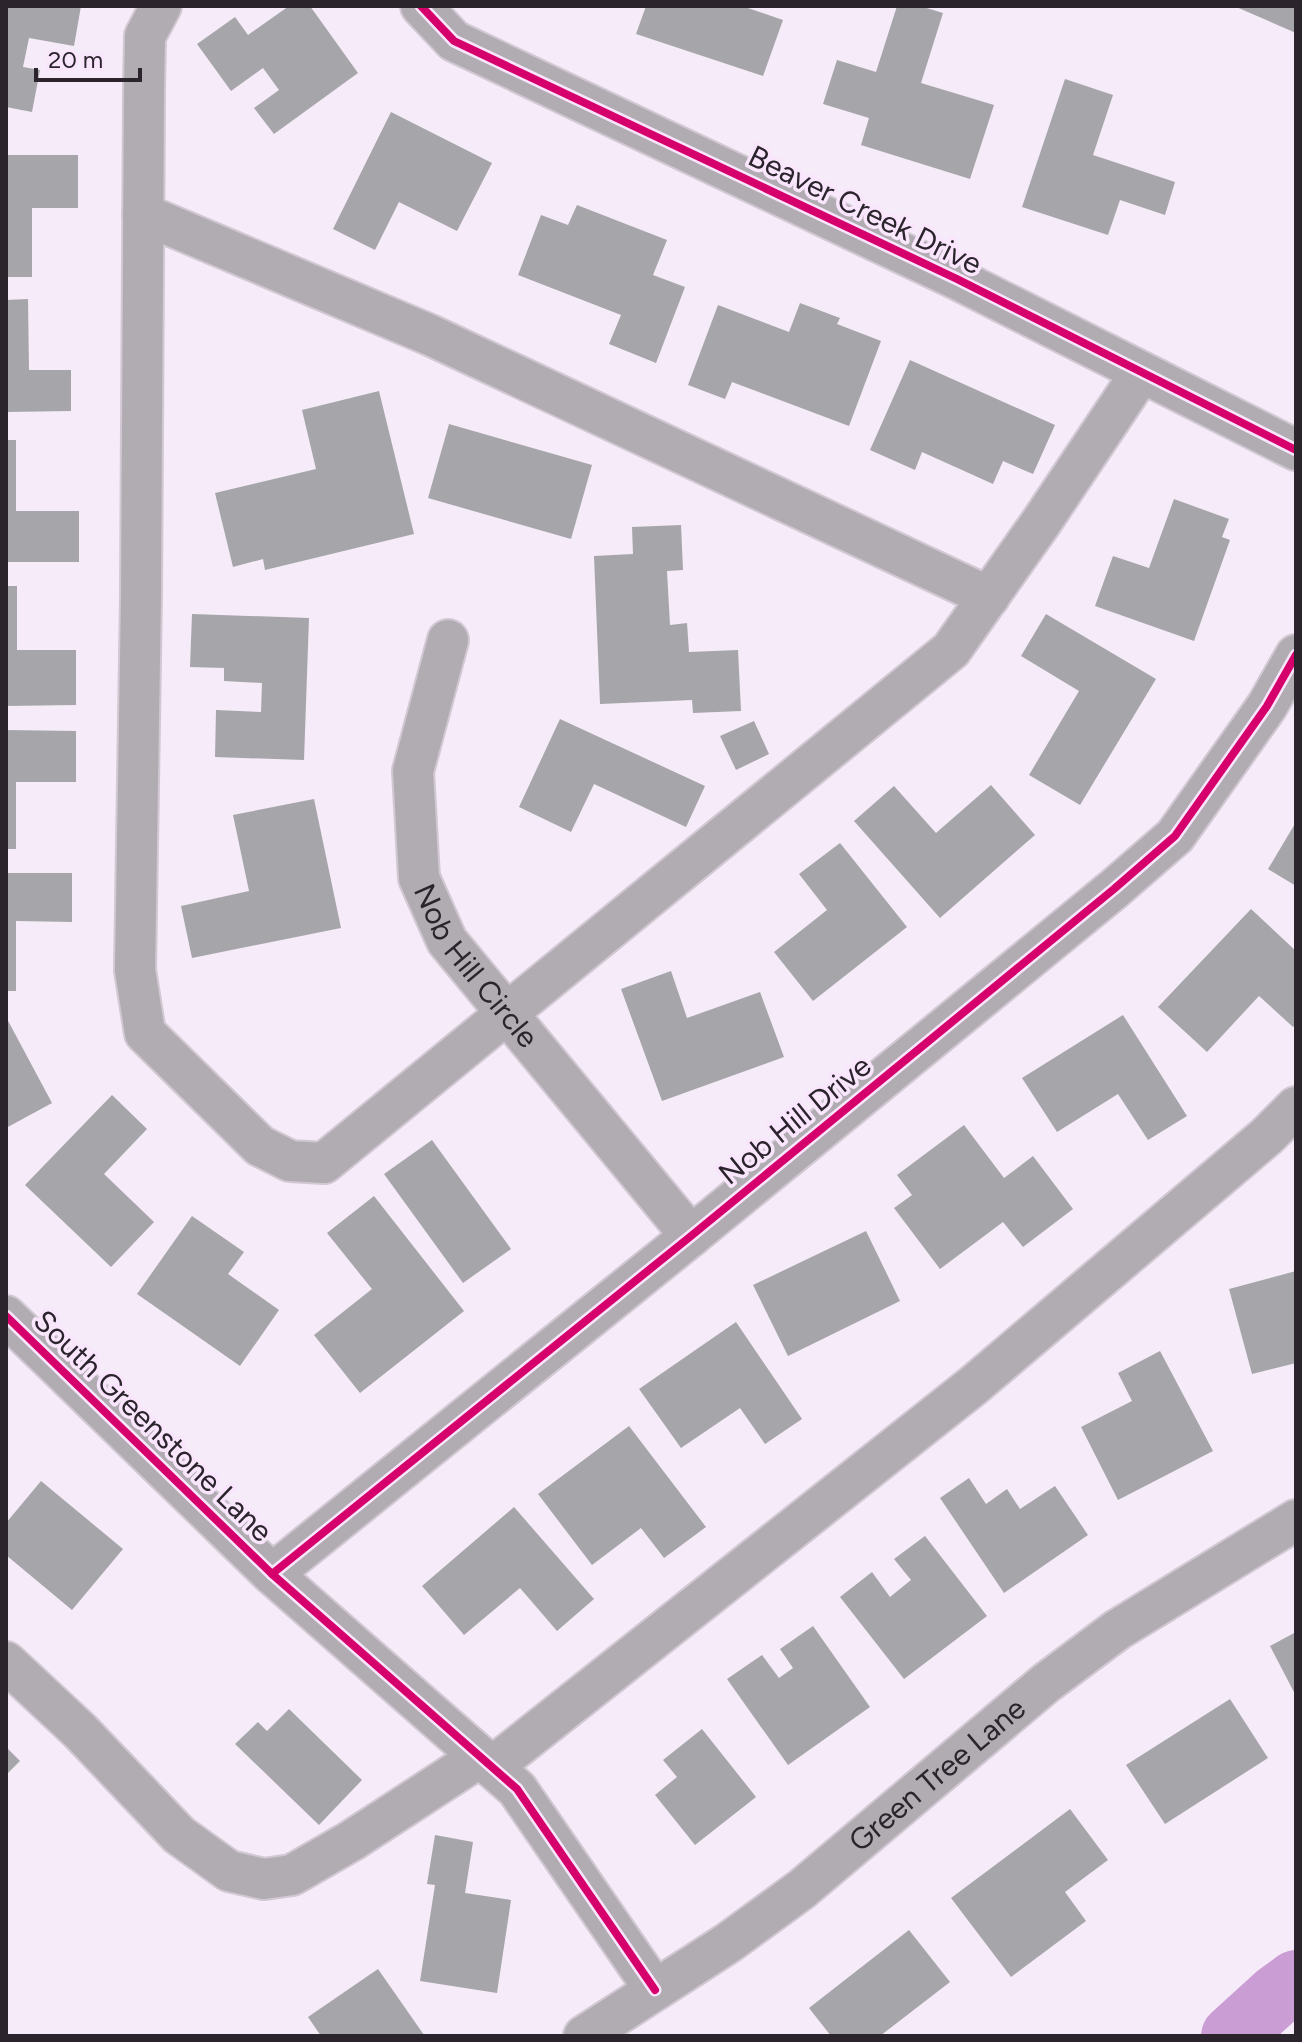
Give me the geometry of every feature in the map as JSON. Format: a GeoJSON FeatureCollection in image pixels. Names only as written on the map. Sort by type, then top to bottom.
{"type":"FeatureCollection","features":[{"type":"Feature","properties":{"kind":"street"},"geometry":{"type":"LineString","coordinates":[[161,6],[145,36],[135,970],[145,1033],[260,1146],[290,1161],[324,1163],[951,650],[1141,373]]}},
{"type":"Feature","properties":{"kind":"street","name":"Beaver Creek Drive"},"geometry":{"type":"LineString","coordinates":[[421,6],[454,41],[957,279],[1296,450]]}},
{"type":"Feature","properties":{"kind":"street"},"geometry":{"type":"LineString","coordinates":[[143,214],[430,335],[989,597]]}},
{"type":"Feature","properties":{"kind":"street","name":"Nob Hill Circle"},"geometry":{"type":"LineString","coordinates":[[448,640],[413,771],[419,878],[447,941],[691,1236]]}},
{"type":"Feature","properties":{"kind":"street","name":"Nob Hill Drive"},"geometry":{"type":"LineString","coordinates":[[272,1574],[691,1236],[1175,836],[1267,706],[1296,655]]}},
{"type":"Feature","properties":{"kind":"street"},"geometry":{"type":"LineString","coordinates":[[6,1662],[80,1731],[179,1835],[229,1871],[264,1879],[292,1875],[486,1762],[974,1385],[1267,1136],[1296,1107]]}},
{"type":"Feature","properties":{"kind":"street","name":"South Greenstone Lane"},"geometry":{"type":"LineString","coordinates":[[6,1316],[272,1574],[517,1789],[655,1990]]}},
{"type":"Feature","properties":{"kind":"street","name":"Green Tree Lane"},"geometry":{"type":"LineString","coordinates":[[584,2036],[728,1943],[802,1889],[1046,1683],[1117,1630],[1296,1520]]}},
{"type":"Feature","properties":{"kind":"building"},"geometry":{"type":"Polygon","coordinates":[[[6,6],[81,6],[74,46],[29,38],[23,67],[40,70],[32,112],[6,107],[6,6]]]}},
{"type":"Feature","properties":{"kind":"building"},"geometry":{"type":"Polygon","coordinates":[[[289,6],[310,6],[358,73],[274,134],[254,108],[279,90],[263,68],[231,91],[197,44],[235,17],[248,35],[289,6]]]}},
{"type":"Feature","properties":{"kind":"building"},"geometry":{"type":"Polygon","coordinates":[[[646,6],[742,6],[783,20],[763,76],[636,34],[646,6]]]}},
{"type":"Feature","properties":{"kind":"building"},"geometry":{"type":"Polygon","coordinates":[[[897,6],[920,6],[943,13],[921,83],[994,105],[970,179],[861,145],[869,118],[823,104],[837,60],[876,72],[897,6]]]}},
{"type":"Feature","properties":{"kind":"building"},"geometry":{"type":"Polygon","coordinates":[[[1234,6],[1296,6],[1296,33],[1234,6]]]}},
{"type":"Feature","properties":{"kind":"building"},"geometry":{"type":"Polygon","coordinates":[[[1065,79],[1113,95],[1093,155],[1175,182],[1165,215],[1120,200],[1108,235],[1022,207],[1065,79]]]}},
{"type":"Feature","properties":{"kind":"building"},"geometry":{"type":"Polygon","coordinates":[[[391,112],[492,163],[457,231],[399,202],[375,250],[333,229],[391,112]]]}},
{"type":"Feature","properties":{"kind":"building"},"geometry":{"type":"Polygon","coordinates":[[[6,155],[78,155],[78,208],[32,208],[32,277],[6,277],[6,155]]]}},
{"type":"Feature","properties":{"kind":"building"},"geometry":{"type":"Polygon","coordinates":[[[577,205],[667,240],[653,275],[685,287],[656,363],[609,344],[621,315],[518,275],[541,215],[568,225],[577,205]]]}},
{"type":"Feature","properties":{"kind":"building"},"geometry":{"type":"Polygon","coordinates":[[[28,299],[29,370],[71,370],[71,411],[6,412],[6,300],[28,299]]]}},
{"type":"Feature","properties":{"kind":"building"},"geometry":{"type":"Polygon","coordinates":[[[800,303],[840,318],[837,324],[881,341],[849,426],[732,382],[725,399],[688,385],[718,305],[789,332],[800,303]]]}},
{"type":"Feature","properties":{"kind":"building"},"geometry":{"type":"Polygon","coordinates":[[[910,360],[1055,425],[1033,474],[1003,461],[993,484],[922,452],[915,470],[870,450],[910,360]]]}},
{"type":"Feature","properties":{"kind":"building"},"geometry":{"type":"Polygon","coordinates":[[[379,391],[414,534],[265,570],[263,559],[233,567],[215,493],[316,469],[302,410],[379,391]]]}},
{"type":"Feature","properties":{"kind":"building"},"geometry":{"type":"Polygon","coordinates":[[[449,424],[592,465],[571,539],[428,498],[449,424]]]}},
{"type":"Feature","properties":{"kind":"building"},"geometry":{"type":"Polygon","coordinates":[[[6,440],[16,440],[16,511],[79,511],[79,562],[6,562],[6,440]]]}},
{"type":"Feature","properties":{"kind":"building"},"geometry":{"type":"Polygon","coordinates":[[[1174,499],[1229,519],[1222,537],[1230,540],[1194,641],[1095,606],[1113,556],[1149,568],[1174,499]]]}},
{"type":"Feature","properties":{"kind":"building"},"geometry":{"type":"Polygon","coordinates":[[[681,525],[683,570],[667,571],[670,625],[687,623],[689,652],[738,650],[741,711],[693,713],[692,700],[600,704],[594,556],[633,554],[632,527],[681,525]]]}},
{"type":"Feature","properties":{"kind":"building"},"geometry":{"type":"Polygon","coordinates":[[[6,586],[17,586],[17,650],[76,650],[76,705],[6,706],[6,586]]]}},
{"type":"Feature","properties":{"kind":"building"},"geometry":{"type":"Polygon","coordinates":[[[192,614],[309,618],[304,760],[215,757],[216,710],[261,712],[262,683],[224,681],[224,668],[190,667],[192,614]]]}},
{"type":"Feature","properties":{"kind":"building"},"geometry":{"type":"Polygon","coordinates":[[[1046,614],[1156,679],[1080,805],[1029,775],[1079,691],[1021,656],[1046,614]]]}},
{"type":"Feature","properties":{"kind":"building"},"geometry":{"type":"Polygon","coordinates":[[[560,719],[705,786],[686,827],[594,784],[571,832],[519,807],[560,719]]]}},
{"type":"Feature","properties":{"kind":"building"},"geometry":{"type":"Polygon","coordinates":[[[754,721],[769,754],[736,770],[720,736],[754,721]]]}},
{"type":"Feature","properties":{"kind":"building"},"geometry":{"type":"Polygon","coordinates":[[[6,730],[76,731],[76,782],[16,782],[16,849],[6,849],[6,730]]]}},
{"type":"Feature","properties":{"kind":"building"},"geometry":{"type":"Polygon","coordinates":[[[991,785],[1035,835],[940,918],[854,821],[894,786],[936,833],[991,785]]]}},
{"type":"Feature","properties":{"kind":"building"},"geometry":{"type":"Polygon","coordinates":[[[314,799],[341,928],[192,958],[181,906],[249,891],[233,815],[314,799]]]}},
{"type":"Feature","properties":{"kind":"building"},"geometry":{"type":"Polygon","coordinates":[[[1296,822],[1296,886],[1268,869],[1296,822]]]}},
{"type":"Feature","properties":{"kind":"building"},"geometry":{"type":"Polygon","coordinates":[[[840,843],[907,927],[813,1001],[774,952],[827,910],[799,874],[840,843]]]}},
{"type":"Feature","properties":{"kind":"building"},"geometry":{"type":"Polygon","coordinates":[[[6,873],[72,873],[72,922],[16,921],[16,991],[6,991],[6,873]]]}},
{"type":"Feature","properties":{"kind":"building"},"geometry":{"type":"Polygon","coordinates":[[[1251,909],[1296,951],[1296,1024],[1293,1027],[1259,996],[1207,1052],[1158,1007],[1251,909]]]}},
{"type":"Feature","properties":{"kind":"building"},"geometry":{"type":"Polygon","coordinates":[[[671,971],[687,1018],[760,992],[784,1057],[662,1101],[621,989],[671,971]]]}},
{"type":"Feature","properties":{"kind":"building"},"geometry":{"type":"Polygon","coordinates":[[[1123,1015],[1187,1116],[1148,1140],[1118,1094],[1057,1132],[1022,1078],[1123,1015]]]}},
{"type":"Feature","properties":{"kind":"building"},"geometry":{"type":"Polygon","coordinates":[[[6,1017],[52,1103],[6,1128],[6,1017]]]}},
{"type":"Feature","properties":{"kind":"building"},"geometry":{"type":"Polygon","coordinates":[[[112,1095],[147,1129],[104,1174],[154,1222],[111,1267],[25,1185],[112,1095]]]}},
{"type":"Feature","properties":{"kind":"building"},"geometry":{"type":"Polygon","coordinates":[[[964,1125],[1004,1178],[1033,1156],[1073,1209],[1023,1247],[1003,1222],[940,1269],[894,1208],[912,1195],[897,1175],[964,1125]]]}},
{"type":"Feature","properties":{"kind":"building"},"geometry":{"type":"Polygon","coordinates":[[[432,1140],[511,1249],[463,1283],[384,1174],[432,1140]]]}},
{"type":"Feature","properties":{"kind":"building"},"geometry":{"type":"Polygon","coordinates":[[[374,1196],[464,1311],[360,1393],[314,1335],[372,1289],[327,1233],[374,1196]]]}},
{"type":"Feature","properties":{"kind":"building"},"geometry":{"type":"Polygon","coordinates":[[[192,1216],[244,1252],[228,1274],[279,1310],[240,1366],[137,1294],[192,1216]]]}},
{"type":"Feature","properties":{"kind":"building"},"geometry":{"type":"Polygon","coordinates":[[[866,1231],[900,1301],[788,1356],[753,1285],[866,1231]]]}},
{"type":"Feature","properties":{"kind":"building"},"geometry":{"type":"Polygon","coordinates":[[[1296,1271],[1296,1363],[1252,1374],[1229,1289],[1296,1271]]]}},
{"type":"Feature","properties":{"kind":"building"},"geometry":{"type":"Polygon","coordinates":[[[736,1322],[802,1419],[765,1444],[740,1408],[681,1448],[639,1389],[736,1322]]]}},
{"type":"Feature","properties":{"kind":"building"},"geometry":{"type":"Polygon","coordinates":[[[1160,1351],[1213,1451],[1118,1500],[1081,1427],[1132,1401],[1118,1373],[1160,1351]]]}},
{"type":"Feature","properties":{"kind":"building"},"geometry":{"type":"Polygon","coordinates":[[[629,1426],[706,1527],[664,1558],[641,1528],[592,1565],[538,1494],[629,1426]]]}},
{"type":"Feature","properties":{"kind":"building"},"geometry":{"type":"Polygon","coordinates":[[[969,1478],[986,1504],[1007,1489],[1020,1509],[1055,1486],[1088,1535],[1004,1593],[940,1498],[969,1478]]]}},
{"type":"Feature","properties":{"kind":"building"},"geometry":{"type":"Polygon","coordinates":[[[41,1481],[123,1549],[72,1610],[6,1555],[6,1523],[41,1481]]]}},
{"type":"Feature","properties":{"kind":"building"},"geometry":{"type":"Polygon","coordinates":[[[514,1507],[594,1599],[557,1631],[520,1588],[464,1635],[422,1586],[514,1507]]]}},
{"type":"Feature","properties":{"kind":"building"},"geometry":{"type":"Polygon","coordinates":[[[925,1536],[987,1616],[904,1679],[840,1597],[872,1572],[890,1597],[911,1580],[894,1559],[925,1536]]]}},
{"type":"Feature","properties":{"kind":"building"},"geometry":{"type":"Polygon","coordinates":[[[813,1626],[870,1707],[788,1765],[727,1679],[762,1655],[779,1678],[793,1668],[780,1649],[813,1626]]]}},
{"type":"Feature","properties":{"kind":"building"},"geometry":{"type":"Polygon","coordinates":[[[1296,1632],[1296,1696],[1270,1646],[1296,1632]]]}},
{"type":"Feature","properties":{"kind":"building"},"geometry":{"type":"Polygon","coordinates":[[[1230,1699],[1268,1758],[1165,1824],[1126,1765],[1230,1699]]]}},
{"type":"Feature","properties":{"kind":"building"},"geometry":{"type":"Polygon","coordinates":[[[289,1709],[362,1780],[319,1825],[235,1744],[258,1722],[267,1731],[289,1709]]]}},
{"type":"Feature","properties":{"kind":"building"},"geometry":{"type":"Polygon","coordinates":[[[702,1729],[756,1797],[695,1845],[655,1795],[677,1777],[663,1760],[702,1729]]]}},
{"type":"Feature","properties":{"kind":"building"},"geometry":{"type":"Polygon","coordinates":[[[6,1747],[20,1761],[6,1775],[6,1747]]]}},
{"type":"Feature","properties":{"kind":"building"},"geometry":{"type":"Polygon","coordinates":[[[1070,1809],[1108,1860],[1065,1892],[1086,1921],[1011,1977],[951,1898],[1070,1809]]]}},
{"type":"Feature","properties":{"kind":"building"},"geometry":{"type":"Polygon","coordinates":[[[435,1835],[473,1842],[465,1893],[511,1900],[497,1993],[420,1981],[435,1885],[427,1884],[435,1835]]]}},
{"type":"Feature","properties":{"kind":"building"},"geometry":{"type":"Polygon","coordinates":[[[909,1930],[950,1982],[880,2036],[831,2036],[809,2008],[909,1930]]]}},
{"type":"Feature","properties":{"kind":"building"},"geometry":{"type":"Polygon","coordinates":[[[378,1969],[424,2035],[321,2036],[308,2017],[378,1969]]]}},
{"type":"Feature","properties":{"kind":"waterway"},"geometry":{"type":"LineString","coordinates":[[1232,2036],[1296,1981]]}},
{"type":"Feature","properties":{"kind":"cycle path"},"geometry":{"type":"LineString","coordinates":[[421,6],[454,41],[957,279],[1296,450]]}},
{"type":"Feature","properties":{"kind":"cycle path"},"geometry":{"type":"LineString","coordinates":[[272,1574],[691,1236],[1175,836],[1267,706],[1296,655]]}},
{"type":"Feature","properties":{"kind":"cycle path"},"geometry":{"type":"LineString","coordinates":[[6,1316],[272,1574],[517,1789],[655,1990]]}}]}
